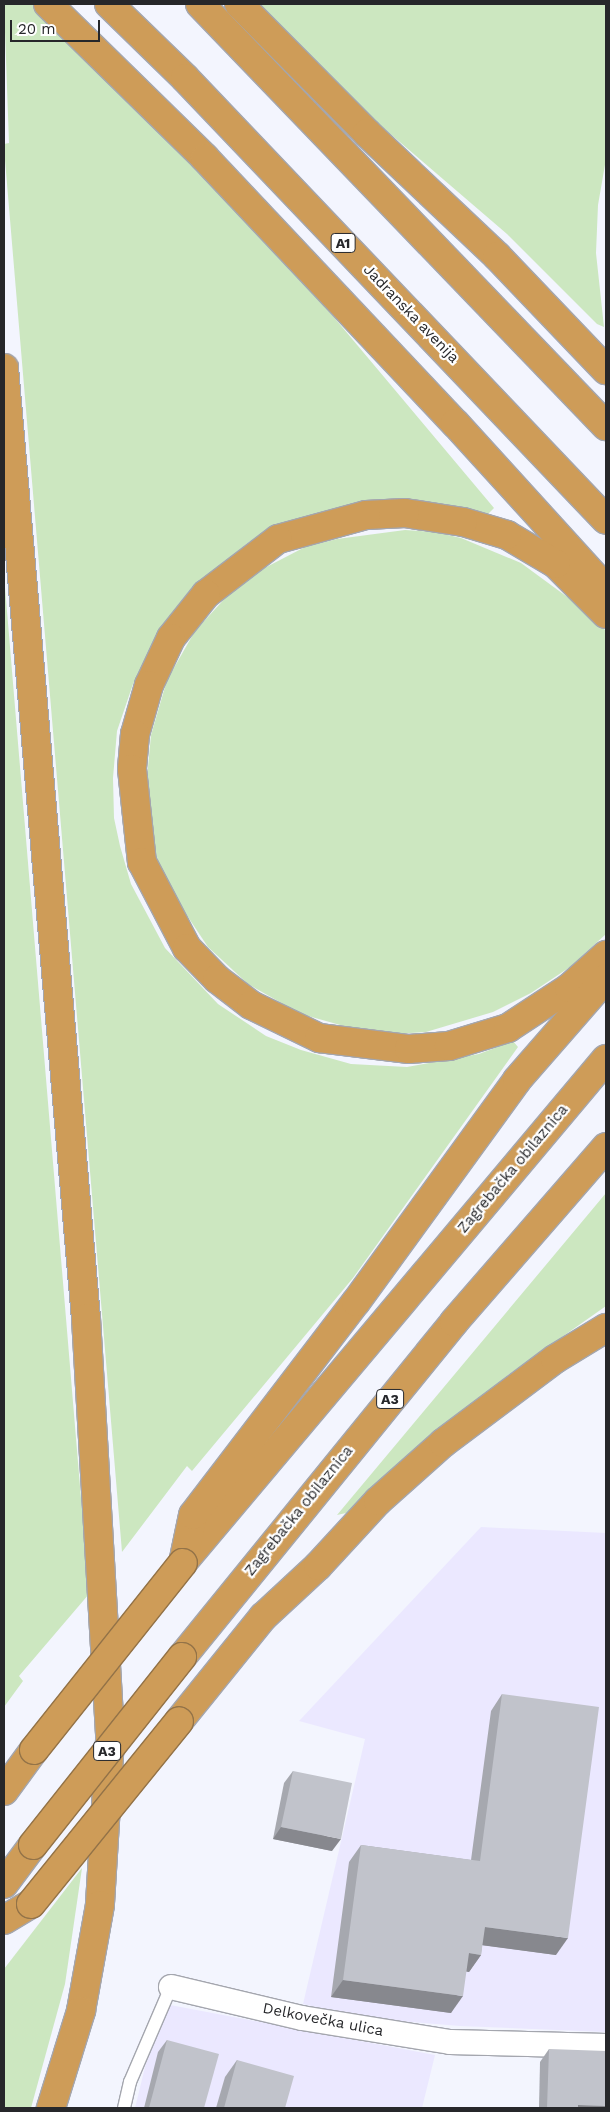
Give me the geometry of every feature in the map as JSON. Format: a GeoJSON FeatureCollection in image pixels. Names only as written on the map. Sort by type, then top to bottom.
{"type":"FeatureCollection","features":[{"type":"Feature","properties":{"kind":"highway"},"geometry":{"type":"LineString","coordinates":[[48,4],[205,158],[455,423],[606,589]]}},
{"type":"Feature","properties":{"kind":"highway","name":"Jadranska avenija"},"geometry":{"type":"LineString","coordinates":[[109,4],[185,78],[606,520]]}},
{"type":"Feature","properties":{"kind":"highway"},"geometry":{"type":"LineString","coordinates":[[200,4],[436,246],[606,426]]}},
{"type":"Feature","properties":{"kind":"highway"},"geometry":{"type":"LineString","coordinates":[[239,4],[367,133],[497,256],[606,370]]}},
{"type":"Feature","properties":{"kind":"highway"},"geometry":{"type":"LineString","coordinates":[[4,368],[86,1318],[110,1740],[100,1904],[81,2011],[51,2108]]}},
{"type":"Feature","properties":{"kind":"highway"},"geometry":{"type":"LineString","coordinates":[[606,614],[556,564],[507,535],[463,522],[405,514],[366,515],[278,539],[206,594],[171,638],[149,685],[136,734],[132,769],[142,862],[187,948],[217,979],[252,1005],[319,1038],[409,1049],[466,1041],[508,1028],[569,988],[606,955]]}},
{"type":"Feature","properties":{"kind":"highway"},"geometry":{"type":"LineString","coordinates":[[183,1563],[192,1515],[356,1302],[517,1080],[606,978]]}},
{"type":"Feature","properties":{"kind":"highway","name":"Zagrebačka obilaznica"},"geometry":{"type":"LineString","coordinates":[[4,1791],[34,1750],[183,1563],[606,1059]]}},
{"type":"Feature","properties":{"kind":"highway","name":"Zagrebačka obilaznica"},"geometry":{"type":"LineString","coordinates":[[4,1884],[182,1657],[454,1322],[606,1147]]}},
{"type":"Feature","properties":{"kind":"highway"},"geometry":{"type":"LineString","coordinates":[[4,1920],[31,1904],[263,1617],[318,1566],[378,1501],[451,1437],[555,1359],[606,1328]]}},
{"type":"Feature","properties":{"kind":"street","name":"Delkovečka ulica"},"geometry":{"type":"LineString","coordinates":[[170,1987],[302,2018],[450,2042],[606,2046]]}},
{"type":"Feature","properties":{"kind":"lane","name":"Delkovečka ulica"},"geometry":{"type":"LineString","coordinates":[[124,2108],[130,2082],[170,1987]]}},
{"type":"Feature","properties":{"kind":"shaded area"},"geometry":{"type":"Polygon","coordinates":[[[481,1527],[606,1533],[606,2032],[460,2026],[362,2018],[303,2004],[365,1739],[299,1721],[481,1527]]]}},
{"type":"Feature","properties":{"kind":"shaded area"},"geometry":{"type":"Polygon","coordinates":[[[170,2005],[435,2055],[422,2108],[135,2108],[148,2055],[170,2005]]]}},
{"type":"Feature","properties":{"kind":"green space"},"geometry":{"type":"Polygon","coordinates":[[[4,4],[33,4],[166,131],[332,315],[494,508],[488,514],[446,504],[398,501],[360,502],[285,524],[249,542],[192,588],[163,625],[133,684],[117,731],[113,778],[114,818],[120,846],[131,884],[165,948],[218,1004],[266,1036],[301,1050],[351,1064],[407,1067],[479,1054],[513,1041],[518,1047],[353,1278],[192,1471],[187,1466],[122,1552],[4,148],[4,144],[9,143],[4,4]]]}},
{"type":"Feature","properties":{"kind":"green space"},"geometry":{"type":"Polygon","coordinates":[[[252,4],[606,4],[606,159],[598,205],[596,253],[604,327],[597,324],[507,234],[380,125],[252,4]]]}},
{"type":"Feature","properties":{"kind":"green space"},"geometry":{"type":"Polygon","coordinates":[[[405,530],[435,532],[461,538],[521,563],[585,610],[606,631],[606,934],[570,967],[531,993],[493,1012],[426,1032],[394,1034],[358,1030],[301,1014],[248,984],[208,947],[168,887],[158,861],[152,837],[147,778],[151,735],[167,680],[195,631],[229,594],[253,574],[305,547],[337,539],[405,530]]]}},
{"type":"Feature","properties":{"kind":"green space"},"geometry":{"type":"Polygon","coordinates":[[[4,575],[89,1594],[19,1676],[23,1681],[4,1707],[4,575]]]}},
{"type":"Feature","properties":{"kind":"green space"},"geometry":{"type":"Polygon","coordinates":[[[606,1193],[606,1306],[508,1375],[346,1513],[337,1515],[606,1193]]]}},
{"type":"Feature","properties":{"kind":"green space"},"geometry":{"type":"Polygon","coordinates":[[[82,1868],[65,1984],[31,2108],[4,2108],[4,1969],[82,1868]]]}},
{"type":"Feature","properties":{"kind":"building"},"geometry":{"type":"Polygon","coordinates":[[[502,1694],[599,1707],[568,1938],[485,1927],[481,1955],[469,1953],[463,1996],[343,1980],[361,1845],[480,1861],[502,1694]]]}},
{"type":"Feature","properties":{"kind":"building"},"geometry":{"type":"Polygon","coordinates":[[[293,1771],[352,1783],[341,1839],[281,1827],[293,1771]]]}},
{"type":"Feature","properties":{"kind":"building"},"geometry":{"type":"Polygon","coordinates":[[[167,2040],[219,2054],[204,2108],[149,2108],[167,2040]]]}},
{"type":"Feature","properties":{"kind":"building"},"geometry":{"type":"Polygon","coordinates":[[[549,2049],[606,2051],[606,2106],[578,2105],[578,2108],[547,2108],[549,2049]]]}},
{"type":"Feature","properties":{"kind":"building"},"geometry":{"type":"Polygon","coordinates":[[[237,2060],[294,2076],[285,2108],[224,2108],[237,2060]]]}}]}
